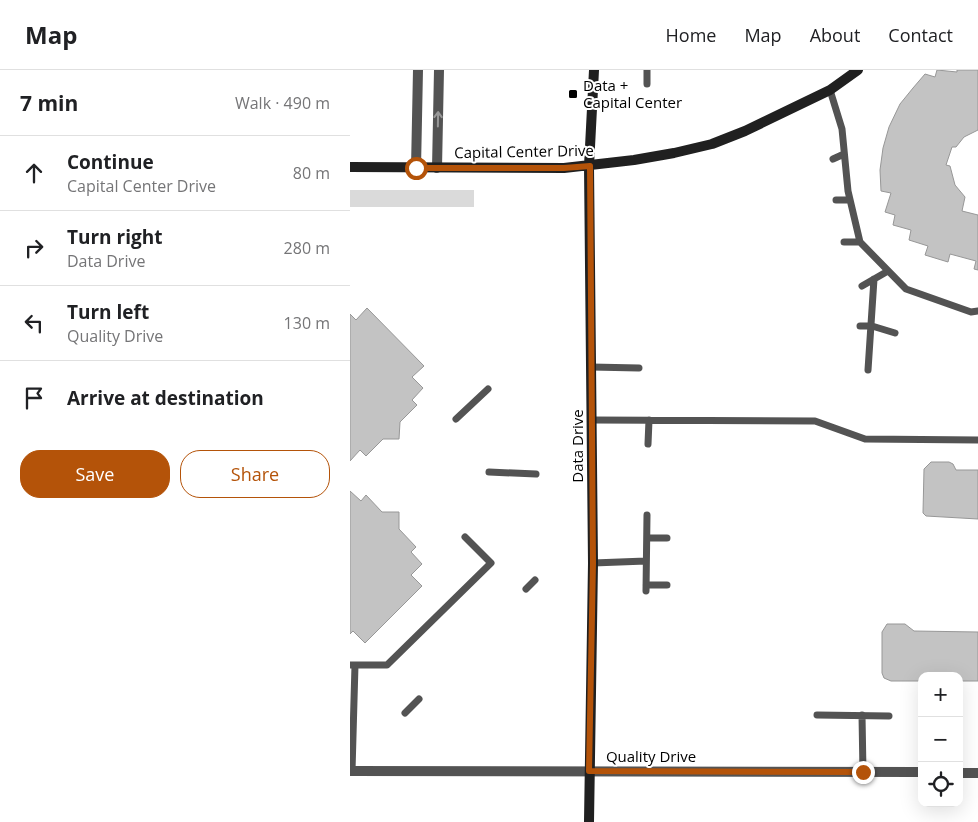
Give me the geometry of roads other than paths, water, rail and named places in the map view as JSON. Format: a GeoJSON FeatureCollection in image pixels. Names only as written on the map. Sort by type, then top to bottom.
{"type":"FeatureCollection","features":[{"type":"Feature","properties":{"kind":"street"},"geometry":{"type":"LineString","coordinates":[[416,168],[418,70]]}},
{"type":"Feature","properties":{"kind":"street"},"geometry":{"type":"LineString","coordinates":[[437,168],[439,70]]}},
{"type":"Feature","properties":{"kind":"street","name":"Data Drive"},"geometry":{"type":"LineString","coordinates":[[589,822],[593,563],[590,166],[594,70]]}},
{"type":"Feature","properties":{"kind":"street","name":"Capital Center Drive"},"geometry":{"type":"LineString","coordinates":[[350,167],[555,168],[590,166],[634,160],[712,144],[745,131],[830,90],[858,70]]}},
{"type":"Feature","properties":{"kind":"street","name":"Quality Drive"},"geometry":{"type":"LineString","coordinates":[[351,770],[918,772]]}},
{"type":"Feature","properties":{"kind":"street"},"geometry":{"type":"LineString","coordinates":[[963,772],[978,773]]}},
{"type":"Feature","properties":{"kind":"lane"},"geometry":{"type":"LineString","coordinates":[[647,84],[648,70]]}},
{"type":"Feature","properties":{"kind":"lane"},"geometry":{"type":"LineString","coordinates":[[830,90],[842,128],[850,200],[860,242],[906,289],[972,312],[978,311]]}},
{"type":"Feature","properties":{"kind":"lane"},"geometry":{"type":"LineString","coordinates":[[833,159],[844,154]]}},
{"type":"Feature","properties":{"kind":"lane"},"geometry":{"type":"LineString","coordinates":[[836,200],[850,200]]}},
{"type":"Feature","properties":{"kind":"lane"},"geometry":{"type":"LineString","coordinates":[[844,242],[860,242]]}},
{"type":"Feature","properties":{"kind":"lane"},"geometry":{"type":"LineString","coordinates":[[862,286],[888,271]]}},
{"type":"Feature","properties":{"kind":"lane"},"geometry":{"type":"LineString","coordinates":[[868,370],[874,279]]}},
{"type":"Feature","properties":{"kind":"lane"},"geometry":{"type":"LineString","coordinates":[[860,326],[872,326],[894,333]]}},
{"type":"Feature","properties":{"kind":"lane"},"geometry":{"type":"LineString","coordinates":[[591,367],[639,368]]}},
{"type":"Feature","properties":{"kind":"lane"},"geometry":{"type":"LineString","coordinates":[[456,419],[488,389]]}},
{"type":"Feature","properties":{"kind":"lane"},"geometry":{"type":"LineString","coordinates":[[592,420],[814,422],[865,439],[978,440]]}},
{"type":"Feature","properties":{"kind":"lane"},"geometry":{"type":"LineString","coordinates":[[648,444],[649,420]]}},
{"type":"Feature","properties":{"kind":"lane"},"geometry":{"type":"LineString","coordinates":[[489,472],[536,474]]}},
{"type":"Feature","properties":{"kind":"lane"},"geometry":{"type":"LineString","coordinates":[[647,515],[646,588],[667,586]]}},
{"type":"Feature","properties":{"kind":"lane"},"geometry":{"type":"LineString","coordinates":[[351,770],[352,665],[387,665],[491,563],[466,537]]}},
{"type":"Feature","properties":{"kind":"lane"},"geometry":{"type":"LineString","coordinates":[[647,538],[667,538]]}},
{"type":"Feature","properties":{"kind":"lane"},"geometry":{"type":"LineString","coordinates":[[593,563],[646,561]]}},
{"type":"Feature","properties":{"kind":"lane"},"geometry":{"type":"LineString","coordinates":[[526,589],[535,580]]}},
{"type":"Feature","properties":{"kind":"lane"},"geometry":{"type":"LineString","coordinates":[[405,713],[419,699]]}},
{"type":"Feature","properties":{"kind":"lane"},"geometry":{"type":"LineString","coordinates":[[818,715],[890,716]]}},
{"type":"Feature","properties":{"kind":"lane"},"geometry":{"type":"LineString","coordinates":[[862,715],[863,772]]}},
{"type":"Feature","properties":{"kind":"place","name":"Data + Capital Center"},"geometry":{"type":"Point","coordinates":[573,94]}}]}
